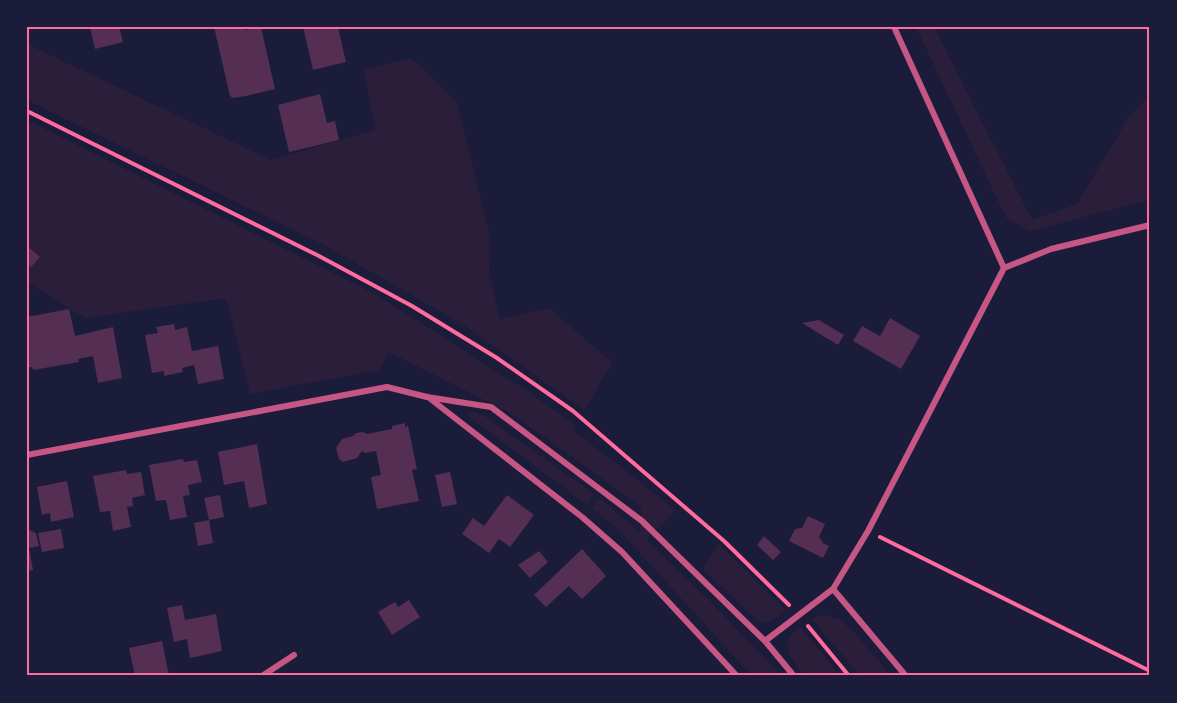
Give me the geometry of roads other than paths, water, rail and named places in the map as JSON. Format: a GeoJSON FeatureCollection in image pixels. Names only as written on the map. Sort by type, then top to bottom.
{"type":"FeatureCollection","features":[{"type":"Feature","properties":{"kind":"street"},"geometry":{"type":"LineString","coordinates":[[894,27],[1004,268]]}},
{"type":"Feature","properties":{"kind":"street"},"geometry":{"type":"LineString","coordinates":[[765,641],[833,589],[868,531],[1004,268],[1051,249],[1150,225]]}},
{"type":"Feature","properties":{"kind":"street"},"geometry":{"type":"LineString","coordinates":[[27,455],[387,387],[427,397],[491,407],[642,521],[765,641],[794,676]]}},
{"type":"Feature","properties":{"kind":"street"},"geometry":{"type":"LineString","coordinates":[[427,397],[582,517],[614,545],[737,676]]}},
{"type":"Feature","properties":{"kind":"street"},"geometry":{"type":"LineString","coordinates":[[833,589],[906,676]]}},
{"type":"Feature","properties":{"kind":"street"},"geometry":{"type":"LineString","coordinates":[[262,676],[294,655]]}}]}
